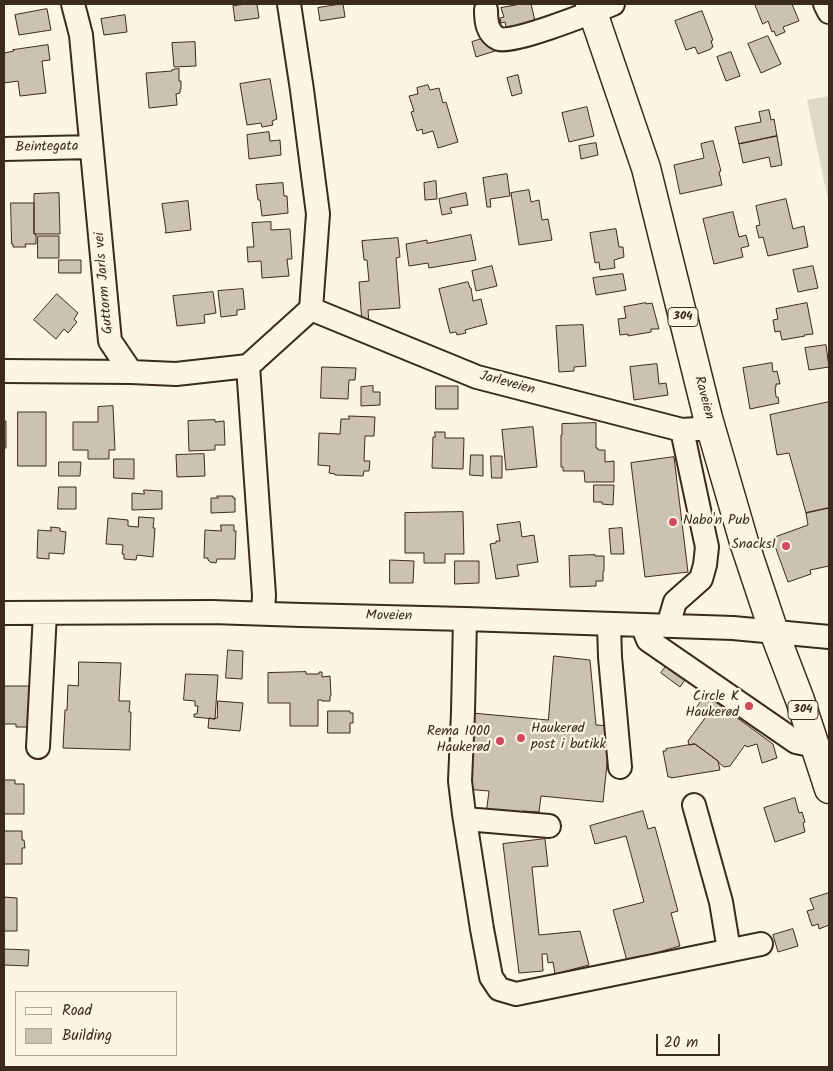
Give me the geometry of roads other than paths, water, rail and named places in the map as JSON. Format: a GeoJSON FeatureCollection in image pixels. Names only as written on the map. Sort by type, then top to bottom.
{"type":"FeatureCollection","features":[{"type":"Feature","properties":{"kind":"main road","name":"Raveien"},"geometry":{"type":"LineString","coordinates":[[598,6],[646,168],[708,418],[744,542],[774,632],[800,700],[829,789]]}},
{"type":"Feature","properties":{"kind":"street","name":"Guttorm Jarls vei"},"geometry":{"type":"LineString","coordinates":[[73,4],[81,35],[110,341],[131,372]]}},
{"type":"Feature","properties":{"kind":"street"},"geometry":{"type":"LineString","coordinates":[[4,371],[176,374],[248,366],[311,309],[318,214],[289,4]]}},
{"type":"Feature","properties":{"kind":"street"},"geometry":{"type":"LineString","coordinates":[[825,4],[829,12]]}},
{"type":"Feature","properties":{"kind":"street"},"geometry":{"type":"LineString","coordinates":[[486,10],[486,23],[491,33],[498,39],[504,40],[523,36],[598,6]]}},
{"type":"Feature","properties":{"kind":"street","name":"Beintegata"},"geometry":{"type":"LineString","coordinates":[[4,149],[91,147]]}},
{"type":"Feature","properties":{"kind":"street","name":"Jarleveien"},"geometry":{"type":"LineString","coordinates":[[311,309],[477,377],[682,430],[711,428]]}},
{"type":"Feature","properties":{"kind":"street"},"geometry":{"type":"LineString","coordinates":[[248,366],[264,595],[263,613]]}},
{"type":"Feature","properties":{"kind":"street"},"geometry":{"type":"LineString","coordinates":[[668,626],[675,602],[701,580],[705,565],[706,547],[682,430]]}},
{"type":"Feature","properties":{"kind":"street","name":"Moveien"},"geometry":{"type":"LineString","coordinates":[[4,613],[263,613],[733,628],[829,637]]}},
{"type":"Feature","properties":{"kind":"street"},"geometry":{"type":"LineString","coordinates":[[38,747],[45,613]]}},
{"type":"Feature","properties":{"kind":"street"},"geometry":{"type":"LineString","coordinates":[[465,619],[460,782],[491,977],[499,989],[516,994],[761,944]]}},
{"type":"Feature","properties":{"kind":"street"},"geometry":{"type":"LineString","coordinates":[[609,624],[610,657],[620,767]]}},
{"type":"Feature","properties":{"kind":"street"},"geometry":{"type":"LineString","coordinates":[[642,625],[648,640],[796,742],[815,746]]}},
{"type":"Feature","properties":{"kind":"street"},"geometry":{"type":"LineString","coordinates":[[694,805],[721,902],[729,950]]}},
{"type":"Feature","properties":{"kind":"street"},"geometry":{"type":"LineString","coordinates":[[465,819],[549,826]]}},
{"type":"Feature","properties":{"kind":"place","name":"Nabo'n Pub"},"geometry":{"type":"Point","coordinates":[673,522]}},
{"type":"Feature","properties":{"kind":"place","name":"Snacks1"},"geometry":{"type":"Point","coordinates":[786,546]}},
{"type":"Feature","properties":{"kind":"place","name":"Circle K Haukerød"},"geometry":{"type":"Point","coordinates":[749,706]}},
{"type":"Feature","properties":{"kind":"place","name":"Haukerød post i butikk"},"geometry":{"type":"Point","coordinates":[521,738]}},
{"type":"Feature","properties":{"kind":"place","name":"Rema 1000 Haukerød"},"geometry":{"type":"Point","coordinates":[500,741]}}]}
